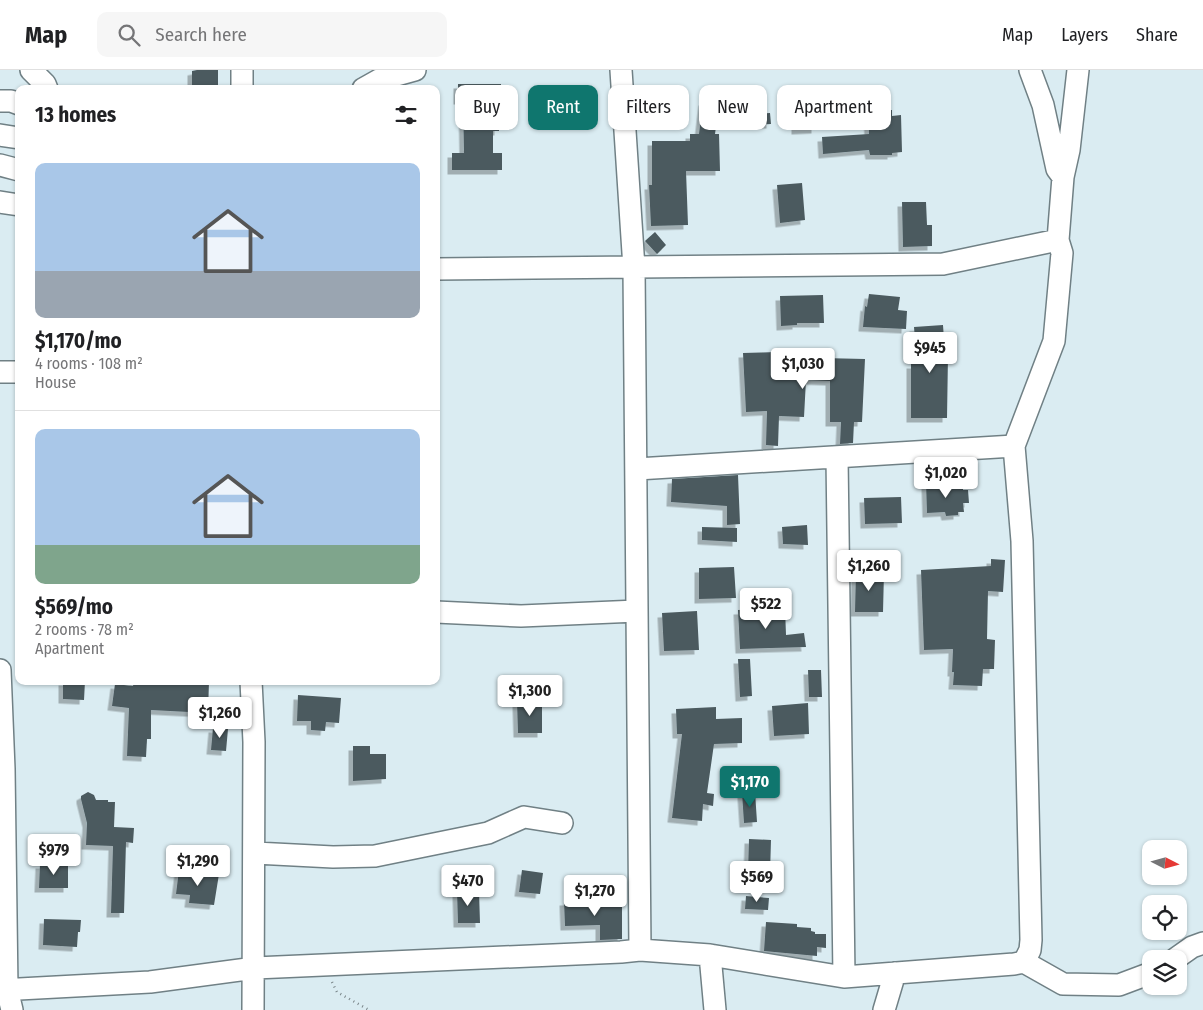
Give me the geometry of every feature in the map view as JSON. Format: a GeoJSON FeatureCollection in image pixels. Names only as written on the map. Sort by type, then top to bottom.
{"type":"FeatureCollection","features":[{"type":"Feature","properties":{"kind":"street"},"geometry":{"type":"LineString","coordinates":[[31,70],[45,85]]}},
{"type":"Feature","properties":{"kind":"street"},"geometry":{"type":"LineString","coordinates":[[242,70],[242,85]]}},
{"type":"Feature","properties":{"kind":"street"},"geometry":{"type":"LineString","coordinates":[[370,85],[379,80],[414,70]]}},
{"type":"Feature","properties":{"kind":"street"},"geometry":{"type":"LineString","coordinates":[[621,70],[634,268],[640,950]]}},
{"type":"Feature","properties":{"kind":"street"},"geometry":{"type":"LineString","coordinates":[[1030,70],[1043,105],[1057,169],[1062,177]]}},
{"type":"Feature","properties":{"kind":"street"},"geometry":{"type":"LineString","coordinates":[[1024,962],[1030,950],[1031,940],[1022,541],[1014,446],[1054,341],[1062,253],[1058,240],[1062,177],[1069,150],[1078,70]]}},
{"type":"Feature","properties":{"kind":"street"},"geometry":{"type":"LineString","coordinates":[[0,101],[15,102]]}},
{"type":"Feature","properties":{"kind":"street"},"geometry":{"type":"LineString","coordinates":[[0,135],[15,137]]}},
{"type":"Feature","properties":{"kind":"street"},"geometry":{"type":"LineString","coordinates":[[0,165],[15,169]]}},
{"type":"Feature","properties":{"kind":"street"},"geometry":{"type":"LineString","coordinates":[[0,202],[15,204]]}},
{"type":"Feature","properties":{"kind":"street"},"geometry":{"type":"LineString","coordinates":[[440,269],[943,264],[1058,240]]}},
{"type":"Feature","properties":{"kind":"street"},"geometry":{"type":"LineString","coordinates":[[0,372],[15,372]]}},
{"type":"Feature","properties":{"kind":"street"},"geometry":{"type":"LineString","coordinates":[[637,469],[1014,446]]}},
{"type":"Feature","properties":{"kind":"street"},"geometry":{"type":"LineString","coordinates":[[837,457],[844,977]]}},
{"type":"Feature","properties":{"kind":"street"},"geometry":{"type":"LineString","coordinates":[[440,612],[521,616],[637,611]]}},
{"type":"Feature","properties":{"kind":"street"},"geometry":{"type":"LineString","coordinates":[[0,670],[3,987],[12,1010]]}},
{"type":"Feature","properties":{"kind":"street"},"geometry":{"type":"LineString","coordinates":[[252,685],[255,853],[254,1010]]}},
{"type":"Feature","properties":{"kind":"street"},"geometry":{"type":"LineString","coordinates":[[255,853],[333,857],[375,856],[488,832],[524,817],[562,823]]}},
{"type":"Feature","properties":{"kind":"street"},"geometry":{"type":"LineString","coordinates":[[1187,951],[1203,943]]}},
{"type":"Feature","properties":{"kind":"street"},"geometry":{"type":"LineString","coordinates":[[3,987],[150,982],[255,968],[640,950],[710,955],[844,977],[1024,962],[1063,984],[1119,985],[1142,976]]}},
{"type":"Feature","properties":{"kind":"street"},"geometry":{"type":"LineString","coordinates":[[710,955],[716,1010]]}},
{"type":"Feature","properties":{"kind":"street"},"geometry":{"type":"LineString","coordinates":[[884,1010],[895,973]]}},
{"type":"Feature","properties":{"kind":"path"},"geometry":{"type":"LineString","coordinates":[[323,965],[337,992],[370,1010]]}},
{"type":"Feature","properties":{"kind":"building"},"geometry":{"type":"Polygon","coordinates":[[[218,70],[218,85],[192,85],[192,71],[218,70]]]}},
{"type":"Feature","properties":{"kind":"building"},"geometry":{"type":"Polygon","coordinates":[[[458,84],[501,84],[501,85],[458,84]]]}},
{"type":"Feature","properties":{"kind":"building"},"geometry":{"type":"Polygon","coordinates":[[[891,110],[892,116],[901,115],[902,152],[892,153],[892,155],[870,155],[869,150],[823,154],[822,137],[869,134],[869,130],[891,130],[891,110]]]}},
{"type":"Feature","properties":{"kind":"building"},"geometry":{"type":"Polygon","coordinates":[[[767,113],[770,113],[771,124],[767,124],[767,113]]]}},
{"type":"Feature","properties":{"kind":"building"},"geometry":{"type":"Polygon","coordinates":[[[464,130],[499,130],[493,131],[493,153],[502,153],[502,170],[452,170],[452,153],[464,153],[464,130]]]}},
{"type":"Feature","properties":{"kind":"building"},"geometry":{"type":"Polygon","coordinates":[[[699,130],[716,130],[715,134],[719,134],[720,171],[686,171],[688,225],[651,226],[649,185],[652,185],[652,141],[690,141],[690,134],[699,134],[699,130]]]}},
{"type":"Feature","properties":{"kind":"building"},"geometry":{"type":"Polygon","coordinates":[[[802,183],[805,220],[780,223],[777,185],[802,183]]]}},
{"type":"Feature","properties":{"kind":"building"},"geometry":{"type":"Polygon","coordinates":[[[902,202],[926,202],[927,225],[932,225],[932,246],[903,247],[902,202]]]}},
{"type":"Feature","properties":{"kind":"building"},"geometry":{"type":"Polygon","coordinates":[[[655,232],[666,245],[657,254],[645,241],[655,232]]]}},
{"type":"Feature","properties":{"kind":"building"},"geometry":{"type":"Polygon","coordinates":[[[869,294],[900,297],[898,310],[907,311],[906,329],[863,327],[865,306],[867,307],[869,294]]]}},
{"type":"Feature","properties":{"kind":"building"},"geometry":{"type":"Polygon","coordinates":[[[823,295],[824,323],[797,323],[797,325],[781,326],[780,296],[823,295]]]}},
{"type":"Feature","properties":{"kind":"building"},"geometry":{"type":"Polygon","coordinates":[[[943,325],[945,354],[948,355],[947,418],[911,418],[911,364],[917,364],[914,327],[943,325]]]}},
{"type":"Feature","properties":{"kind":"building"},"geometry":{"type":"Polygon","coordinates":[[[777,352],[778,363],[821,365],[822,358],[865,359],[862,422],[854,422],[853,443],[840,444],[841,422],[830,422],[830,381],[806,380],[804,417],[779,416],[778,446],[766,445],[767,411],[746,412],[743,353],[777,352]]]}},
{"type":"Feature","properties":{"kind":"building"},"geometry":{"type":"Polygon","coordinates":[[[738,475],[740,524],[727,525],[727,506],[671,502],[672,479],[738,475]]]}},
{"type":"Feature","properties":{"kind":"building"},"geometry":{"type":"Polygon","coordinates":[[[943,481],[943,487],[963,486],[963,490],[968,490],[969,503],[963,503],[964,512],[958,512],[958,515],[946,516],[945,512],[927,513],[926,482],[943,481]]]}},
{"type":"Feature","properties":{"kind":"building"},"geometry":{"type":"Polygon","coordinates":[[[901,497],[902,523],[865,524],[864,498],[901,497]]]}},
{"type":"Feature","properties":{"kind":"building"},"geometry":{"type":"Polygon","coordinates":[[[807,525],[808,545],[783,544],[782,527],[807,525]]]}},
{"type":"Feature","properties":{"kind":"building"},"geometry":{"type":"Polygon","coordinates":[[[702,527],[737,528],[737,542],[702,540],[702,527]]]}},
{"type":"Feature","properties":{"kind":"building"},"geometry":{"type":"Polygon","coordinates":[[[991,559],[1005,560],[1003,592],[988,591],[987,639],[995,640],[994,669],[983,669],[982,686],[953,685],[953,649],[924,650],[921,570],[991,566],[991,559]]]}},
{"type":"Feature","properties":{"kind":"building"},"geometry":{"type":"Polygon","coordinates":[[[734,567],[736,598],[699,599],[699,568],[734,567]]]}},
{"type":"Feature","properties":{"kind":"building"},"geometry":{"type":"Polygon","coordinates":[[[856,571],[884,572],[883,612],[855,612],[856,571]]]}},
{"type":"Feature","properties":{"kind":"building"},"geometry":{"type":"Polygon","coordinates":[[[785,608],[786,635],[804,633],[806,647],[740,649],[738,610],[785,608]]]}},
{"type":"Feature","properties":{"kind":"building"},"geometry":{"type":"Polygon","coordinates":[[[697,611],[699,650],[664,651],[662,613],[697,611]]]}},
{"type":"Feature","properties":{"kind":"building"},"geometry":{"type":"Polygon","coordinates":[[[738,659],[750,659],[752,696],[740,697],[738,659]]]}},
{"type":"Feature","properties":{"kind":"building"},"geometry":{"type":"Polygon","coordinates":[[[808,670],[821,670],[822,697],[809,697],[808,670]]]}},
{"type":"Feature","properties":{"kind":"building"},"geometry":{"type":"Polygon","coordinates":[[[63,685],[85,685],[84,700],[63,699],[63,685]]]}},
{"type":"Feature","properties":{"kind":"building"},"geometry":{"type":"Polygon","coordinates":[[[115,685],[209,685],[208,713],[151,710],[151,739],[147,739],[146,757],[127,756],[129,708],[112,706],[115,685]]]}},
{"type":"Feature","properties":{"kind":"building"},"geometry":{"type":"Polygon","coordinates":[[[298,695],[341,698],[339,723],[326,722],[325,731],[311,730],[311,721],[297,721],[298,695]]]}},
{"type":"Feature","properties":{"kind":"building"},"geometry":{"type":"Polygon","coordinates":[[[517,701],[542,701],[542,733],[518,733],[517,701]]]}},
{"type":"Feature","properties":{"kind":"building"},"geometry":{"type":"Polygon","coordinates":[[[808,703],[809,734],[774,736],[772,706],[808,703]]]}},
{"type":"Feature","properties":{"kind":"building"},"geometry":{"type":"Polygon","coordinates":[[[716,707],[716,719],[742,718],[742,743],[714,744],[707,793],[714,794],[713,806],[703,804],[702,821],[672,818],[682,734],[677,734],[676,709],[716,707]]]}},
{"type":"Feature","properties":{"kind":"building"},"geometry":{"type":"Polygon","coordinates":[[[213,728],[228,729],[226,751],[211,750],[213,728]]]}},
{"type":"Feature","properties":{"kind":"building"},"geometry":{"type":"Polygon","coordinates":[[[353,746],[370,746],[370,754],[386,754],[386,779],[353,781],[353,746]]]}},
{"type":"Feature","properties":{"kind":"building"},"geometry":{"type":"Polygon","coordinates":[[[88,792],[94,795],[96,800],[115,802],[114,827],[134,828],[133,843],[126,842],[124,913],[111,913],[113,846],[86,845],[87,823],[81,796],[88,792]]]}},
{"type":"Feature","properties":{"kind":"building"},"geometry":{"type":"Polygon","coordinates":[[[755,792],[757,822],[744,823],[742,793],[755,792]]]}},
{"type":"Feature","properties":{"kind":"building"},"geometry":{"type":"Polygon","coordinates":[[[749,839],[771,840],[770,874],[748,873],[749,839]]]}},
{"type":"Feature","properties":{"kind":"building"},"geometry":{"type":"Polygon","coordinates":[[[40,864],[68,864],[68,888],[39,888],[40,864]]]}},
{"type":"Feature","properties":{"kind":"building"},"geometry":{"type":"Polygon","coordinates":[[[179,870],[219,874],[214,905],[189,903],[190,895],[176,894],[179,870]]]}},
{"type":"Feature","properties":{"kind":"building"},"geometry":{"type":"Polygon","coordinates":[[[522,870],[543,873],[540,894],[519,892],[522,870]]]}},
{"type":"Feature","properties":{"kind":"building"},"geometry":{"type":"Polygon","coordinates":[[[457,891],[479,891],[480,923],[458,923],[457,891]]]}},
{"type":"Feature","properties":{"kind":"building"},"geometry":{"type":"Polygon","coordinates":[[[746,896],[769,898],[768,910],[745,909],[746,896]]]}},
{"type":"Feature","properties":{"kind":"building"},"geometry":{"type":"Polygon","coordinates":[[[603,899],[604,907],[622,907],[622,939],[600,940],[600,925],[565,926],[564,901],[603,899]]]}},
{"type":"Feature","properties":{"kind":"building"},"geometry":{"type":"Polygon","coordinates":[[[44,919],[81,920],[77,947],[43,945],[44,919]]]}},
{"type":"Feature","properties":{"kind":"building"},"geometry":{"type":"Polygon","coordinates":[[[766,922],[797,924],[797,927],[811,928],[811,931],[815,932],[815,934],[826,934],[826,948],[817,947],[817,956],[764,951],[766,922]]]}}]}
